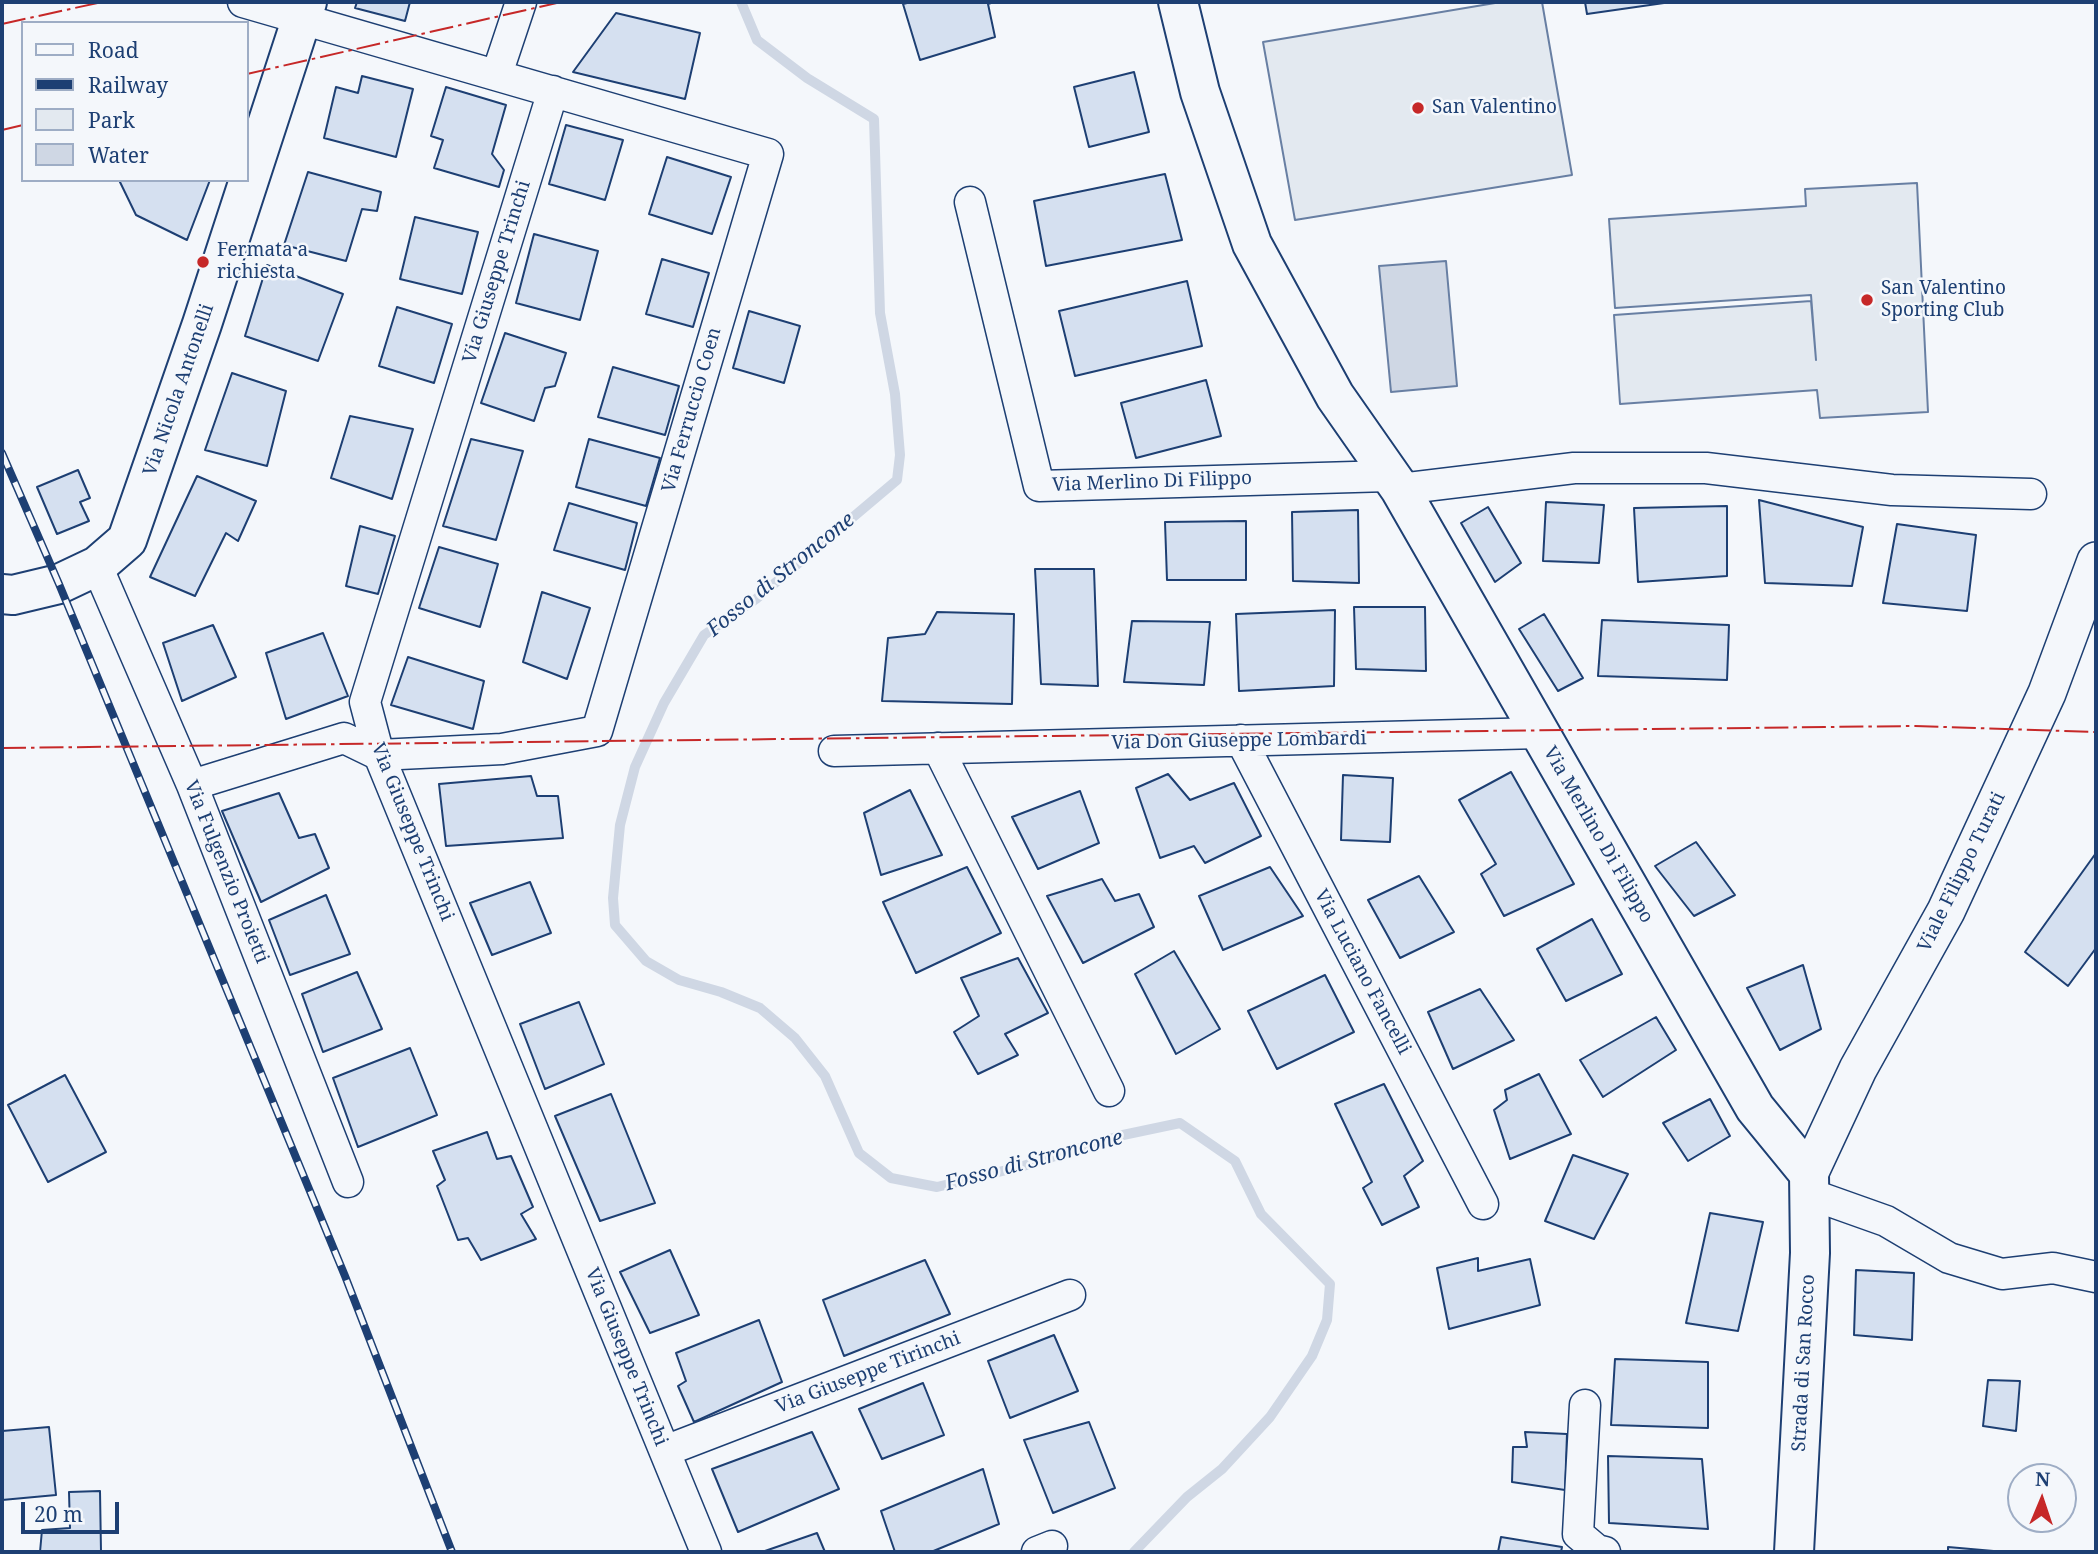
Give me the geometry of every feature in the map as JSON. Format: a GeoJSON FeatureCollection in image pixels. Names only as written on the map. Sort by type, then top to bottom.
{"type":"FeatureCollection","features":[{"type":"Feature","properties":{"kind":"main road","name":"Via Merlino Di Filippo"},"geometry":{"type":"LineString","coordinates":[[1178,2],[1200,92],[1252,244],[1335,396],[1394,482],[1755,1108],[1809,1184]]}},
{"type":"Feature","properties":{"kind":"main road","name":"Via Nicola Antonelli"},"geometry":{"type":"LineString","coordinates":[[2,594],[13,595],[59,584],[97,566],[127,540],[202,324],[304,10]]}},
{"type":"Feature","properties":{"kind":"main road","name":"Strada di San Rocco"},"geometry":{"type":"LineString","coordinates":[[1794,1552],[1810,1253],[1809,1184]]}},
{"type":"Feature","properties":{"kind":"street","name":"Via Ferruccio Coen"},"geometry":{"type":"LineString","coordinates":[[192,785],[344,738],[380,755],[502,749],[597,731],[768,154],[497,74],[304,10],[243,2]]}},
{"type":"Feature","properties":{"kind":"street"},"geometry":{"type":"LineString","coordinates":[[497,74],[521,2]]}},
{"type":"Feature","properties":{"kind":"street","name":"Via Giuseppe Trinchi"},"geometry":{"type":"LineString","coordinates":[[553,91],[365,702],[380,755],[706,1552]]}},
{"type":"Feature","properties":{"kind":"street","name":"Via Merlino Di Filippo"},"geometry":{"type":"LineString","coordinates":[[970,202],[1040,486],[1394,482],[1574,468],[1706,468],[1892,490],[2031,494]]}},
{"type":"Feature","properties":{"kind":"street","name":"Viale Filippo Turati"},"geometry":{"type":"LineString","coordinates":[[1809,1184],[1858,1069],[1946,911],[2047,693],[2096,561]]}},
{"type":"Feature","properties":{"kind":"street","name":"Via Fulgenzio Proietti"},"geometry":{"type":"LineString","coordinates":[[97,566],[192,785],[348,1182]]}},
{"type":"Feature","properties":{"kind":"street","name":"Via Don Giuseppe Lombardi"},"geometry":{"type":"LineString","coordinates":[[834,751],[1540,733]]}},
{"type":"Feature","properties":{"kind":"street","name":"Via Luciano Fancelli"},"geometry":{"type":"LineString","coordinates":[[1241,740],[1483,1204]]}},
{"type":"Feature","properties":{"kind":"street"},"geometry":{"type":"LineString","coordinates":[[937,748],[1110,1091]]}},
{"type":"Feature","properties":{"kind":"street"},"geometry":{"type":"LineString","coordinates":[[1809,1184],[1886,1222],[1949,1258],[2002,1274],[2053,1268],[2096,1278]]}},
{"type":"Feature","properties":{"kind":"street","name":"Via Giuseppe Tirinchi"},"geometry":{"type":"LineString","coordinates":[[665,1451],[1070,1295]]}},
{"type":"Feature","properties":{"kind":"street"},"geometry":{"type":"LineString","coordinates":[[1585,1405],[1578,1534],[1597,1550],[1605,1552]]}},
{"type":"Feature","properties":{"kind":"green space","name":"San Valentino"},"geometry":{"type":"Polygon","coordinates":[[[1501,2],[1542,2],[1572,175],[1295,220],[1263,42],[1501,2]]]}},
{"type":"Feature","properties":{"kind":"green space"},"geometry":{"type":"Polygon","coordinates":[[[1917,183],[1928,412],[1820,418],[1817,390],[1620,404],[1614,315],[1811,301],[1816,360],[1811,295],[1615,308],[1609,219],[1806,206],[1805,189],[1917,183]]]}},
{"type":"Feature","properties":{"kind":"water"},"geometry":{"type":"Polygon","coordinates":[[[1446,261],[1457,386],[1391,392],[1379,266],[1446,261]]]}},
{"type":"Feature","properties":{"kind":"building"},"geometry":{"type":"Polygon","coordinates":[[[357,2],[410,2],[405,21],[355,8],[357,2]]]}},
{"type":"Feature","properties":{"kind":"building"},"geometry":{"type":"Polygon","coordinates":[[[994,2],[988,4],[995,37],[920,60],[903,4],[994,2]]]}},
{"type":"Feature","properties":{"kind":"building"},"geometry":{"type":"Polygon","coordinates":[[[1585,2],[1671,2],[1587,14],[1585,2]]]}},
{"type":"Feature","properties":{"kind":"building"},"geometry":{"type":"Polygon","coordinates":[[[616,13],[700,33],[685,99],[573,72],[616,13]]]}},
{"type":"Feature","properties":{"kind":"building"},"geometry":{"type":"Polygon","coordinates":[[[1134,72],[1149,132],[1089,147],[1074,87],[1134,72]]]}},
{"type":"Feature","properties":{"kind":"building"},"geometry":{"type":"Polygon","coordinates":[[[362,76],[413,89],[396,157],[324,138],[336,87],[358,93],[362,76]]]}},
{"type":"Feature","properties":{"kind":"building"},"geometry":{"type":"Polygon","coordinates":[[[446,87],[506,105],[492,154],[504,170],[499,187],[434,168],[443,140],[431,136],[446,87]]]}},
{"type":"Feature","properties":{"kind":"building"},"geometry":{"type":"Polygon","coordinates":[[[566,125],[623,140],[605,200],[549,184],[566,125]]]}},
{"type":"Feature","properties":{"kind":"building"},"geometry":{"type":"Polygon","coordinates":[[[667,157],[731,177],[712,234],[649,214],[667,157]]]}},
{"type":"Feature","properties":{"kind":"building"},"geometry":{"type":"Polygon","coordinates":[[[308,172],[381,192],[377,211],[362,209],[346,261],[284,245],[308,172]]]}},
{"type":"Feature","properties":{"kind":"building"},"geometry":{"type":"Polygon","coordinates":[[[1165,174],[1182,240],[1046,266],[1034,201],[1165,174]]]}},
{"type":"Feature","properties":{"kind":"building"},"geometry":{"type":"Polygon","coordinates":[[[120,182],[209,182],[187,240],[136,215],[120,182]]]}},
{"type":"Feature","properties":{"kind":"building"},"geometry":{"type":"Polygon","coordinates":[[[415,217],[478,232],[462,294],[400,279],[415,217]]]}},
{"type":"Feature","properties":{"kind":"building"},"geometry":{"type":"Polygon","coordinates":[[[534,234],[598,251],[580,320],[516,303],[534,234]]]}},
{"type":"Feature","properties":{"kind":"building"},"geometry":{"type":"Polygon","coordinates":[[[662,259],[709,273],[693,327],[646,314],[662,259]]]}},
{"type":"Feature","properties":{"kind":"building"},"geometry":{"type":"Polygon","coordinates":[[[267,265],[343,294],[318,361],[245,336],[267,265]]]}},
{"type":"Feature","properties":{"kind":"building"},"geometry":{"type":"Polygon","coordinates":[[[1187,281],[1202,346],[1075,376],[1059,311],[1187,281]]]}},
{"type":"Feature","properties":{"kind":"building"},"geometry":{"type":"Polygon","coordinates":[[[397,307],[452,324],[434,383],[379,366],[397,307]]]}},
{"type":"Feature","properties":{"kind":"building"},"geometry":{"type":"Polygon","coordinates":[[[749,311],[800,326],[784,383],[733,368],[749,311]]]}},
{"type":"Feature","properties":{"kind":"building"},"geometry":{"type":"Polygon","coordinates":[[[505,333],[566,353],[555,386],[545,388],[534,421],[481,403],[505,333]]]}},
{"type":"Feature","properties":{"kind":"building"},"geometry":{"type":"Polygon","coordinates":[[[613,367],[679,386],[665,435],[598,417],[613,367]]]}},
{"type":"Feature","properties":{"kind":"building"},"geometry":{"type":"Polygon","coordinates":[[[232,373],[286,391],[267,466],[205,450],[232,373]]]}},
{"type":"Feature","properties":{"kind":"building"},"geometry":{"type":"Polygon","coordinates":[[[1206,380],[1221,436],[1136,458],[1121,403],[1206,380]]]}},
{"type":"Feature","properties":{"kind":"building"},"geometry":{"type":"Polygon","coordinates":[[[350,416],[413,429],[392,499],[331,478],[350,416]]]}},
{"type":"Feature","properties":{"kind":"building"},"geometry":{"type":"Polygon","coordinates":[[[471,439],[523,451],[496,540],[443,526],[471,439]]]}},
{"type":"Feature","properties":{"kind":"building"},"geometry":{"type":"Polygon","coordinates":[[[589,439],[660,458],[646,506],[576,487],[589,439]]]}},
{"type":"Feature","properties":{"kind":"building"},"geometry":{"type":"Polygon","coordinates":[[[78,470],[90,498],[80,502],[89,521],[57,534],[37,487],[78,470]]]}},
{"type":"Feature","properties":{"kind":"building"},"geometry":{"type":"Polygon","coordinates":[[[197,476],[256,501],[238,541],[226,533],[195,596],[150,577],[197,476]]]}},
{"type":"Feature","properties":{"kind":"building"},"geometry":{"type":"Polygon","coordinates":[[[1759,500],[1863,527],[1852,586],[1765,583],[1759,500]]]}},
{"type":"Feature","properties":{"kind":"building"},"geometry":{"type":"Polygon","coordinates":[[[1546,502],[1604,505],[1599,563],[1543,561],[1546,502]]]}},
{"type":"Feature","properties":{"kind":"building"},"geometry":{"type":"Polygon","coordinates":[[[569,503],[637,523],[625,570],[554,550],[569,503]]]}},
{"type":"Feature","properties":{"kind":"building"},"geometry":{"type":"Polygon","coordinates":[[[1727,506],[1727,576],[1638,582],[1634,508],[1727,506]]]}},
{"type":"Feature","properties":{"kind":"building"},"geometry":{"type":"Polygon","coordinates":[[[1488,507],[1521,563],[1495,582],[1461,523],[1488,507]]]}},
{"type":"Feature","properties":{"kind":"building"},"geometry":{"type":"Polygon","coordinates":[[[1358,510],[1359,583],[1293,581],[1292,512],[1358,510]]]}},
{"type":"Feature","properties":{"kind":"building"},"geometry":{"type":"Polygon","coordinates":[[[1246,521],[1246,580],[1167,580],[1165,522],[1246,521]]]}},
{"type":"Feature","properties":{"kind":"building"},"geometry":{"type":"Polygon","coordinates":[[[1897,524],[1976,535],[1967,611],[1883,603],[1897,524]]]}},
{"type":"Feature","properties":{"kind":"building"},"geometry":{"type":"Polygon","coordinates":[[[360,526],[395,536],[378,594],[346,586],[360,526]]]}},
{"type":"Feature","properties":{"kind":"building"},"geometry":{"type":"Polygon","coordinates":[[[439,547],[498,564],[480,627],[419,608],[439,547]]]}},
{"type":"Feature","properties":{"kind":"building"},"geometry":{"type":"Polygon","coordinates":[[[1035,569],[1094,569],[1098,686],[1041,684],[1035,569]]]}},
{"type":"Feature","properties":{"kind":"building"},"geometry":{"type":"Polygon","coordinates":[[[542,592],[590,608],[567,679],[523,662],[542,592]]]}},
{"type":"Feature","properties":{"kind":"building"},"geometry":{"type":"Polygon","coordinates":[[[1354,607],[1425,607],[1426,671],[1356,669],[1354,607]]]}},
{"type":"Feature","properties":{"kind":"building"},"geometry":{"type":"Polygon","coordinates":[[[1335,610],[1334,686],[1239,691],[1236,614],[1335,610]]]}},
{"type":"Feature","properties":{"kind":"building"},"geometry":{"type":"Polygon","coordinates":[[[937,612],[1014,614],[1012,704],[882,701],[888,638],[925,634],[937,612]]]}},
{"type":"Feature","properties":{"kind":"building"},"geometry":{"type":"Polygon","coordinates":[[[1544,614],[1583,678],[1558,691],[1519,629],[1544,614]]]}},
{"type":"Feature","properties":{"kind":"building"},"geometry":{"type":"Polygon","coordinates":[[[1602,620],[1729,625],[1727,680],[1598,676],[1602,620]]]}},
{"type":"Feature","properties":{"kind":"building"},"geometry":{"type":"Polygon","coordinates":[[[1132,621],[1210,622],[1204,685],[1124,682],[1132,621]]]}},
{"type":"Feature","properties":{"kind":"building"},"geometry":{"type":"Polygon","coordinates":[[[213,625],[236,677],[182,701],[163,643],[213,625]]]}},
{"type":"Feature","properties":{"kind":"building"},"geometry":{"type":"Polygon","coordinates":[[[323,633],[348,696],[286,719],[266,653],[323,633]]]}},
{"type":"Feature","properties":{"kind":"building"},"geometry":{"type":"Polygon","coordinates":[[[408,657],[484,681],[473,729],[391,705],[408,657]]]}},
{"type":"Feature","properties":{"kind":"building"},"geometry":{"type":"Polygon","coordinates":[[[1511,772],[1574,884],[1504,916],[1481,874],[1496,864],[1459,800],[1511,772]]]}},
{"type":"Feature","properties":{"kind":"building"},"geometry":{"type":"Polygon","coordinates":[[[1168,774],[1190,800],[1234,783],[1261,836],[1205,863],[1194,846],[1160,858],[1136,788],[1168,774]]]}},
{"type":"Feature","properties":{"kind":"building"},"geometry":{"type":"Polygon","coordinates":[[[1343,775],[1393,778],[1390,842],[1341,840],[1343,775]]]}},
{"type":"Feature","properties":{"kind":"building"},"geometry":{"type":"Polygon","coordinates":[[[531,776],[537,796],[558,796],[563,838],[446,846],[439,784],[531,776]]]}},
{"type":"Feature","properties":{"kind":"building"},"geometry":{"type":"Polygon","coordinates":[[[910,790],[942,855],[881,875],[864,813],[910,790]]]}},
{"type":"Feature","properties":{"kind":"building"},"geometry":{"type":"Polygon","coordinates":[[[1080,791],[1099,843],[1038,869],[1012,817],[1080,791]]]}},
{"type":"Feature","properties":{"kind":"building"},"geometry":{"type":"Polygon","coordinates":[[[279,793],[299,838],[315,834],[329,868],[261,902],[222,811],[279,793]]]}},
{"type":"Feature","properties":{"kind":"building"},"geometry":{"type":"Polygon","coordinates":[[[1696,842],[1735,895],[1694,916],[1655,866],[1696,842]]]}},
{"type":"Feature","properties":{"kind":"building"},"geometry":{"type":"Polygon","coordinates":[[[2096,853],[2096,948],[2068,986],[2025,952],[2096,853]]]}},
{"type":"Feature","properties":{"kind":"building"},"geometry":{"type":"Polygon","coordinates":[[[967,867],[1001,933],[916,973],[883,902],[967,867]]]}},
{"type":"Feature","properties":{"kind":"building"},"geometry":{"type":"Polygon","coordinates":[[[1270,867],[1303,916],[1223,950],[1199,896],[1270,867]]]}},
{"type":"Feature","properties":{"kind":"building"},"geometry":{"type":"Polygon","coordinates":[[[1419,876],[1454,932],[1400,958],[1368,900],[1419,876]]]}},
{"type":"Feature","properties":{"kind":"building"},"geometry":{"type":"Polygon","coordinates":[[[1102,879],[1115,901],[1139,894],[1154,927],[1083,963],[1047,896],[1102,879]]]}},
{"type":"Feature","properties":{"kind":"building"},"geometry":{"type":"Polygon","coordinates":[[[530,882],[551,933],[492,955],[470,903],[530,882]]]}},
{"type":"Feature","properties":{"kind":"building"},"geometry":{"type":"Polygon","coordinates":[[[326,895],[350,954],[290,975],[269,920],[326,895]]]}},
{"type":"Feature","properties":{"kind":"building"},"geometry":{"type":"Polygon","coordinates":[[[1592,919],[1622,974],[1566,1001],[1537,949],[1592,919]]]}},
{"type":"Feature","properties":{"kind":"building"},"geometry":{"type":"Polygon","coordinates":[[[1174,951],[1220,1029],[1176,1054],[1135,974],[1174,951]]]}},
{"type":"Feature","properties":{"kind":"building"},"geometry":{"type":"Polygon","coordinates":[[[1018,958],[1048,1013],[1005,1034],[1018,1055],[978,1074],[954,1032],[979,1016],[961,978],[1018,958]]]}},
{"type":"Feature","properties":{"kind":"building"},"geometry":{"type":"Polygon","coordinates":[[[1803,965],[1821,1029],[1780,1050],[1747,988],[1803,965]]]}},
{"type":"Feature","properties":{"kind":"building"},"geometry":{"type":"Polygon","coordinates":[[[357,972],[382,1029],[323,1052],[302,994],[357,972]]]}},
{"type":"Feature","properties":{"kind":"building"},"geometry":{"type":"Polygon","coordinates":[[[1325,975],[1354,1032],[1277,1069],[1248,1011],[1325,975]]]}},
{"type":"Feature","properties":{"kind":"building"},"geometry":{"type":"Polygon","coordinates":[[[1480,989],[1514,1040],[1453,1069],[1428,1012],[1480,989]]]}},
{"type":"Feature","properties":{"kind":"building"},"geometry":{"type":"Polygon","coordinates":[[[579,1002],[604,1064],[545,1089],[520,1024],[579,1002]]]}},
{"type":"Feature","properties":{"kind":"building"},"geometry":{"type":"Polygon","coordinates":[[[1656,1017],[1676,1050],[1603,1097],[1580,1060],[1656,1017]]]}},
{"type":"Feature","properties":{"kind":"building"},"geometry":{"type":"Polygon","coordinates":[[[410,1048],[437,1115],[358,1147],[333,1078],[410,1048]]]}},
{"type":"Feature","properties":{"kind":"building"},"geometry":{"type":"Polygon","coordinates":[[[1539,1074],[1571,1134],[1510,1159],[1494,1110],[1507,1100],[1505,1090],[1539,1074]]]}},
{"type":"Feature","properties":{"kind":"building"},"geometry":{"type":"Polygon","coordinates":[[[65,1075],[106,1152],[48,1182],[8,1105],[65,1075]]]}},
{"type":"Feature","properties":{"kind":"building"},"geometry":{"type":"Polygon","coordinates":[[[1384,1084],[1423,1161],[1404,1176],[1419,1207],[1382,1225],[1363,1188],[1372,1182],[1335,1104],[1384,1084]]]}},
{"type":"Feature","properties":{"kind":"building"},"geometry":{"type":"Polygon","coordinates":[[[611,1094],[655,1203],[600,1221],[555,1116],[611,1094]]]}},
{"type":"Feature","properties":{"kind":"building"},"geometry":{"type":"Polygon","coordinates":[[[1710,1099],[1730,1136],[1688,1161],[1663,1123],[1710,1099]]]}},
{"type":"Feature","properties":{"kind":"building"},"geometry":{"type":"Polygon","coordinates":[[[487,1132],[497,1159],[511,1156],[533,1207],[521,1214],[536,1239],[481,1260],[468,1238],[458,1240],[437,1186],[445,1180],[433,1151],[487,1132]]]}},
{"type":"Feature","properties":{"kind":"building"},"geometry":{"type":"Polygon","coordinates":[[[1573,1155],[1628,1174],[1594,1239],[1545,1221],[1573,1155]]]}},
{"type":"Feature","properties":{"kind":"building"},"geometry":{"type":"Polygon","coordinates":[[[1710,1213],[1763,1222],[1738,1331],[1686,1323],[1710,1213]]]}},
{"type":"Feature","properties":{"kind":"building"},"geometry":{"type":"Polygon","coordinates":[[[670,1250],[699,1315],[650,1333],[620,1272],[670,1250]]]}},
{"type":"Feature","properties":{"kind":"building"},"geometry":{"type":"Polygon","coordinates":[[[1478,1258],[1478,1271],[1530,1259],[1540,1305],[1449,1329],[1437,1268],[1478,1258]]]}},
{"type":"Feature","properties":{"kind":"building"},"geometry":{"type":"Polygon","coordinates":[[[925,1260],[950,1314],[844,1356],[823,1300],[925,1260]]]}},
{"type":"Feature","properties":{"kind":"building"},"geometry":{"type":"Polygon","coordinates":[[[1856,1270],[1914,1273],[1912,1340],[1854,1335],[1856,1270]]]}},
{"type":"Feature","properties":{"kind":"building"},"geometry":{"type":"Polygon","coordinates":[[[759,1320],[782,1382],[694,1422],[678,1386],[686,1381],[676,1353],[759,1320]]]}},
{"type":"Feature","properties":{"kind":"building"},"geometry":{"type":"Polygon","coordinates":[[[1054,1335],[1078,1391],[1010,1418],[988,1361],[1054,1335]]]}},
{"type":"Feature","properties":{"kind":"building"},"geometry":{"type":"Polygon","coordinates":[[[1615,1359],[1708,1362],[1708,1428],[1611,1425],[1615,1359]]]}},
{"type":"Feature","properties":{"kind":"building"},"geometry":{"type":"Polygon","coordinates":[[[1988,1380],[2020,1381],[2016,1431],[1983,1426],[1988,1380]]]}},
{"type":"Feature","properties":{"kind":"building"},"geometry":{"type":"Polygon","coordinates":[[[923,1383],[944,1435],[882,1459],[859,1409],[923,1383]]]}},
{"type":"Feature","properties":{"kind":"building"},"geometry":{"type":"Polygon","coordinates":[[[1089,1422],[1115,1488],[1053,1513],[1024,1440],[1089,1422]]]}},
{"type":"Feature","properties":{"kind":"building"},"geometry":{"type":"Polygon","coordinates":[[[49,1427],[56,1495],[2,1500],[2,1431],[49,1427]]]}},
{"type":"Feature","properties":{"kind":"building"},"geometry":{"type":"Polygon","coordinates":[[[812,1432],[839,1489],[738,1532],[712,1469],[812,1432]]]}},
{"type":"Feature","properties":{"kind":"building"},"geometry":{"type":"Polygon","coordinates":[[[1525,1432],[1567,1434],[1565,1490],[1512,1482],[1513,1447],[1527,1447],[1525,1432]]]}},
{"type":"Feature","properties":{"kind":"building"},"geometry":{"type":"Polygon","coordinates":[[[1608,1456],[1702,1459],[1708,1529],[1609,1523],[1608,1456]]]}},
{"type":"Feature","properties":{"kind":"building"},"geometry":{"type":"Polygon","coordinates":[[[983,1469],[999,1524],[931,1552],[895,1552],[881,1511],[983,1469]]]}},
{"type":"Feature","properties":{"kind":"building"},"geometry":{"type":"Polygon","coordinates":[[[100,1491],[101,1552],[40,1552],[42,1530],[70,1528],[69,1492],[100,1491]]]}},
{"type":"Feature","properties":{"kind":"building"},"geometry":{"type":"Polygon","coordinates":[[[817,1533],[825,1552],[762,1552],[817,1533]]]}},
{"type":"Feature","properties":{"kind":"building"},"geometry":{"type":"Polygon","coordinates":[[[1501,1537],[1562,1547],[1561,1552],[1498,1552],[1501,1537]]]}},
{"type":"Feature","properties":{"kind":"building"},"geometry":{"type":"Polygon","coordinates":[[[1948,1547],[2005,1552],[1948,1552],[1948,1547]]]}},
{"type":"Feature","properties":{"kind":"waterway","name":"Fosso di Stroncone"},"geometry":{"type":"LineString","coordinates":[[741,2],[757,40],[807,78],[874,119],[880,313],[895,394],[900,455],[897,480],[756,599],[704,635],[664,703],[635,767],[620,825],[613,898],[615,925],[646,961],[679,980],[721,992],[760,1008],[795,1038],[825,1076],[859,1153],[891,1178],[937,1187],[1023,1166],[1123,1135],[1180,1123],[1235,1161],[1261,1214],[1330,1284],[1327,1320],[1312,1356],[1270,1417],[1222,1469],[1187,1497],[1134,1552]]}},
{"type":"Feature","properties":{"kind":"railway"},"geometry":{"type":"LineString","coordinates":[[2,453],[59,584],[345,1276],[452,1552]]}},
{"type":"Feature","properties":{"kind":"power"},"geometry":{"type":"LineString","coordinates":[[2,24],[102,2]]}},
{"type":"Feature","properties":{"kind":"power"},"geometry":{"type":"LineString","coordinates":[[248,74],[561,2]]}},
{"type":"Feature","properties":{"kind":"power"},"geometry":{"type":"LineString","coordinates":[[2,130],[21,125]]}},
{"type":"Feature","properties":{"kind":"power"},"geometry":{"type":"LineString","coordinates":[[2,748],[1915,726],[2096,732]]}},
{"type":"Feature","properties":{"kind":"place","name":"San Valentino"},"geometry":{"type":"Point","coordinates":[1418,108]}},
{"type":"Feature","properties":{"kind":"place","name":"Fermata a richiesta"},"geometry":{"type":"Point","coordinates":[203,262]}},
{"type":"Feature","properties":{"kind":"place","name":"San Valentino Sporting Club"},"geometry":{"type":"Point","coordinates":[1867,300]}}]}
